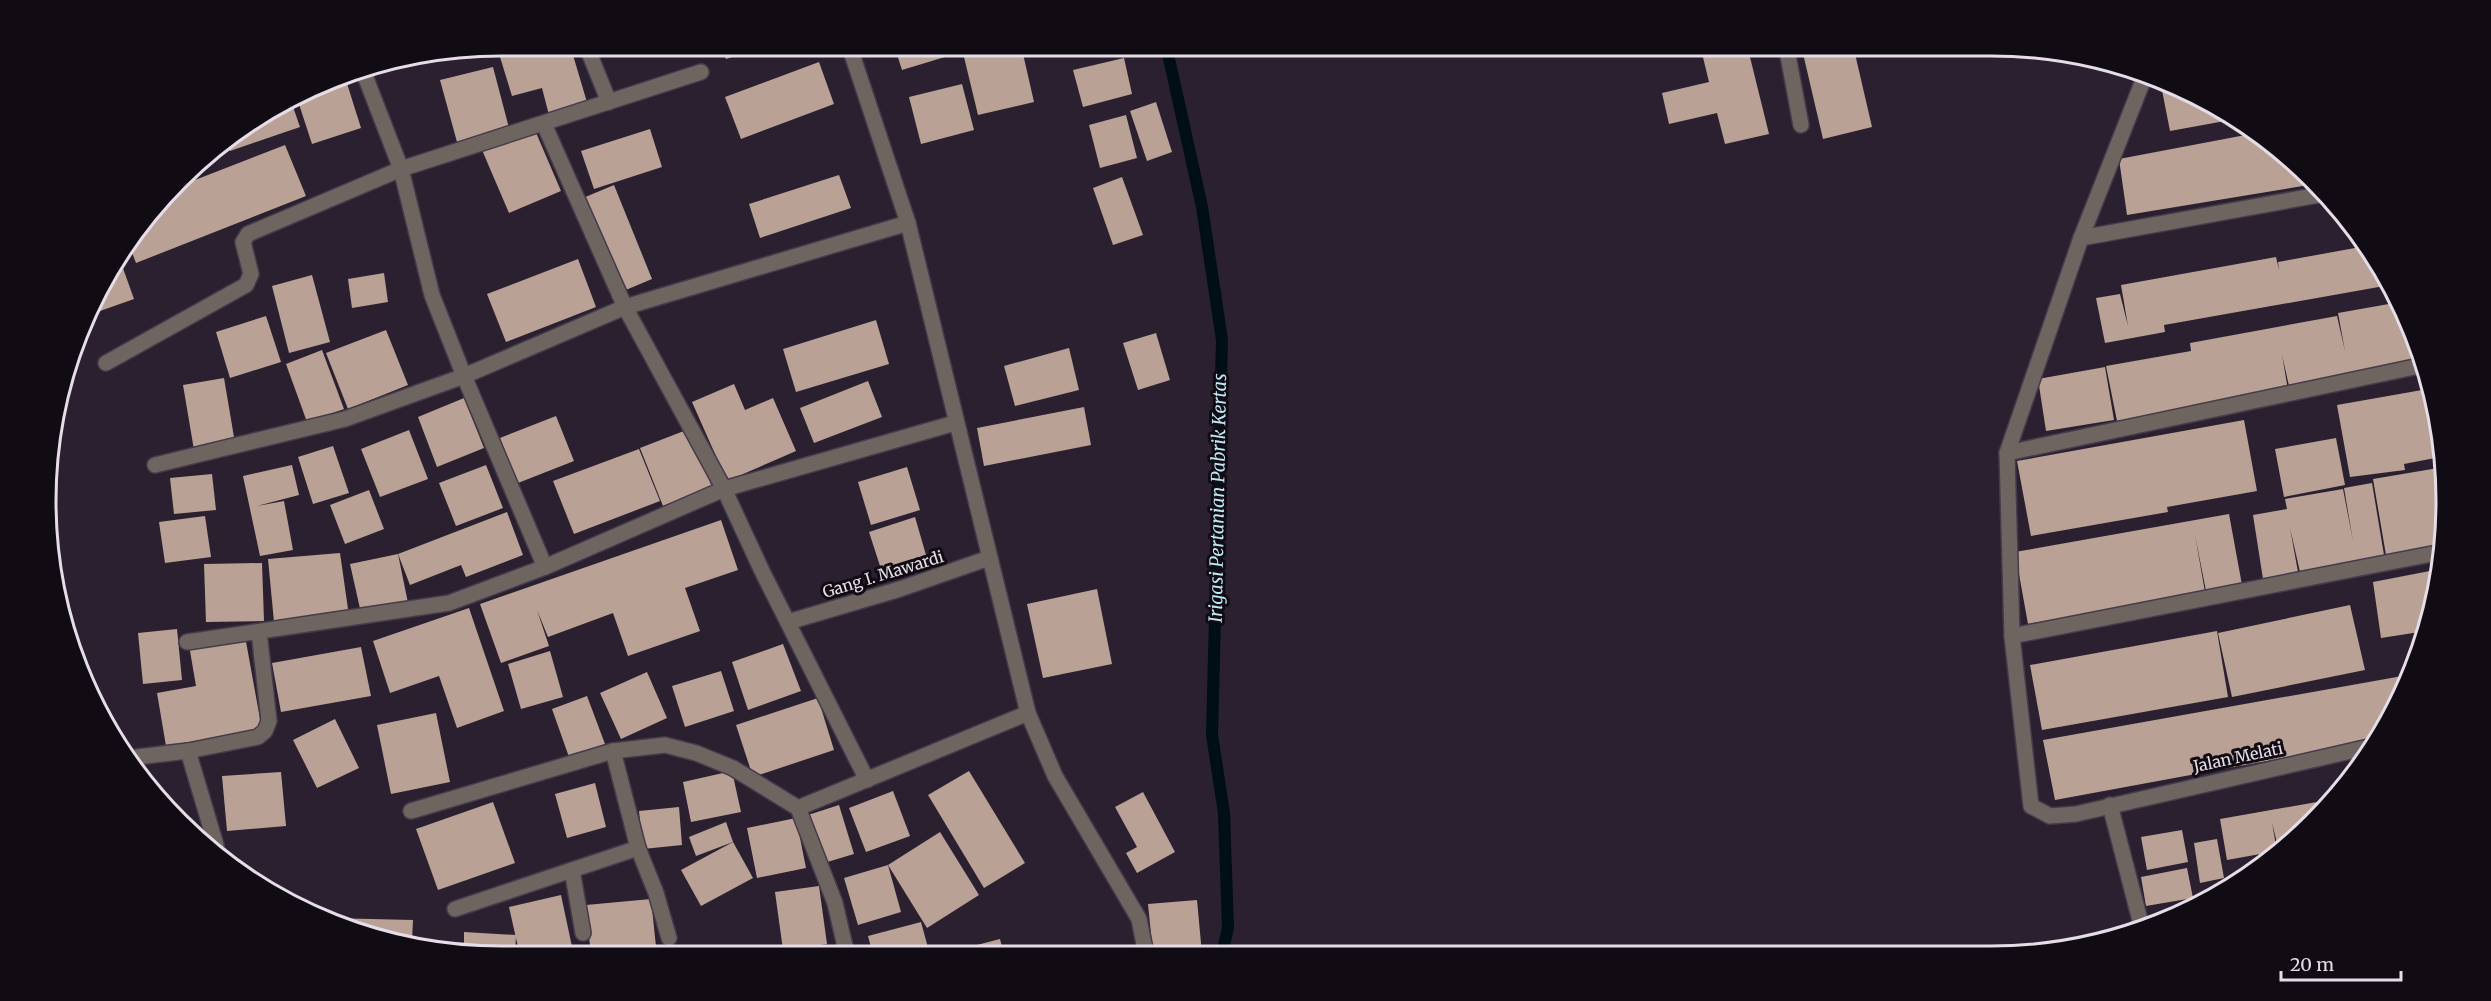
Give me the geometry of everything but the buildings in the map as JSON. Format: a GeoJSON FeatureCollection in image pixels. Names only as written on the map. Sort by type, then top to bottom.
{"type":"FeatureCollection","features":[{"type":"Feature","properties":{"kind":"street"},"geometry":{"type":"LineString","coordinates":[[590,56],[609,102]]}},
{"type":"Feature","properties":{"kind":"street"},"geometry":{"type":"LineString","coordinates":[[853,56],[908,223],[1028,713],[1055,776],[1139,920],[1144,946]]}},
{"type":"Feature","properties":{"kind":"street"},"geometry":{"type":"LineString","coordinates":[[1788,56],[1801,125]]}},
{"type":"Feature","properties":{"kind":"street"},"geometry":{"type":"LineString","coordinates":[[106,363],[246,285],[251,274],[243,242],[248,234],[401,169],[701,72]]}},
{"type":"Feature","properties":{"kind":"street"},"geometry":{"type":"LineString","coordinates":[[365,77],[401,169],[432,295],[545,567]]}},
{"type":"Feature","properties":{"kind":"street"},"geometry":{"type":"LineString","coordinates":[[2142,82],[2081,238],[2007,453],[2012,636],[2433,554]]}},
{"type":"Feature","properties":{"kind":"street"},"geometry":{"type":"LineString","coordinates":[[544,124],[625,308],[724,489],[867,780]]}},
{"type":"Feature","properties":{"kind":"street"},"geometry":{"type":"LineString","coordinates":[[2081,238],[2314,196]]}},
{"type":"Feature","properties":{"kind":"street"},"geometry":{"type":"LineString","coordinates":[[154,465],[345,419],[464,376],[625,308],[908,223]]}},
{"type":"Feature","properties":{"kind":"street"},"geometry":{"type":"LineString","coordinates":[[2007,453],[2415,367]]}},
{"type":"Feature","properties":{"kind":"street"},"geometry":{"type":"LineString","coordinates":[[187,642],[449,603],[545,567],[724,489],[956,423]]}},
{"type":"Feature","properties":{"kind":"street","name":"Gang I. Mawardi"},"geometry":{"type":"LineString","coordinates":[[788,622],[900,589],[989,558]]}},
{"type":"Feature","properties":{"kind":"street"},"geometry":{"type":"LineString","coordinates":[[137,758],[188,751],[258,737],[265,731],[269,722],[259,632]]}},
{"type":"Feature","properties":{"kind":"street","name":"Jalan Melati"},"geometry":{"type":"LineString","coordinates":[[2012,636],[2031,806],[2050,816],[2076,814],[2360,749]]}},
{"type":"Feature","properties":{"kind":"street"},"geometry":{"type":"LineString","coordinates":[[798,808],[1028,713]]}},
{"type":"Feature","properties":{"kind":"street"},"geometry":{"type":"LineString","coordinates":[[411,812],[613,751],[665,745],[696,753],[733,768],[798,808],[835,903],[845,946]]}},
{"type":"Feature","properties":{"kind":"street"},"geometry":{"type":"LineString","coordinates":[[188,751],[215,842]]}},
{"type":"Feature","properties":{"kind":"street"},"geometry":{"type":"LineString","coordinates":[[613,751],[638,848],[656,893],[669,938]]}},
{"type":"Feature","properties":{"kind":"street"},"geometry":{"type":"LineString","coordinates":[[2110,805],[2140,920]]}},
{"type":"Feature","properties":{"kind":"street"},"geometry":{"type":"LineString","coordinates":[[455,909],[638,848]]}},
{"type":"Feature","properties":{"kind":"street"},"geometry":{"type":"LineString","coordinates":[[572,870],[583,933]]}},
{"type":"Feature","properties":{"kind":"waterway","name":"Irigasi Pertanian Pabrik Kertas"},"geometry":{"type":"LineString","coordinates":[[1168,56],[1202,207],[1222,340],[1212,735],[1224,813],[1228,928],[1224,946]]}}]}
